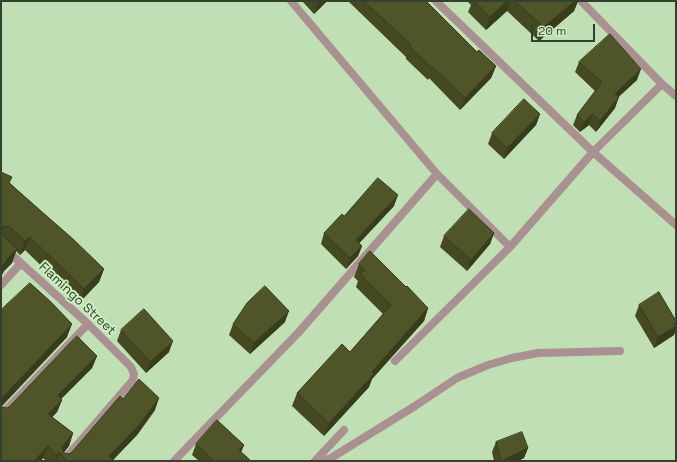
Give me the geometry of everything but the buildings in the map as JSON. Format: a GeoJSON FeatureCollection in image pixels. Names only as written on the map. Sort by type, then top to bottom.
{"type":"FeatureCollection","features":[{"type":"Feature","properties":{"kind":"street"},"geometry":{"type":"LineString","coordinates":[[291,1],[437,174],[510,247]]}},
{"type":"Feature","properties":{"kind":"street"},"geometry":{"type":"LineString","coordinates":[[436,1],[593,152],[676,225]]}},
{"type":"Feature","properties":{"kind":"street"},"geometry":{"type":"LineString","coordinates":[[581,1],[662,84],[676,96]]}},
{"type":"Feature","properties":{"kind":"street"},"geometry":{"type":"LineString","coordinates":[[395,361],[510,247],[593,152],[662,84]]}},
{"type":"Feature","properties":{"kind":"street"},"geometry":{"type":"LineString","coordinates":[[174,461],[298,333],[437,174]]}},
{"type":"Feature","properties":{"kind":"street","name":"Flamingo Street"},"geometry":{"type":"LineString","coordinates":[[1,245],[88,324],[131,367],[134,374],[133,380],[63,461]]}},
{"type":"Feature","properties":{"kind":"street"},"geometry":{"type":"LineString","coordinates":[[1,285],[21,263]]}},
{"type":"Feature","properties":{"kind":"street"},"geometry":{"type":"LineString","coordinates":[[1,415],[88,324]]}},
{"type":"Feature","properties":{"kind":"street"},"geometry":{"type":"LineString","coordinates":[[323,461],[331,458],[383,426],[457,378],[488,365],[512,358],[538,353],[620,351]]}},
{"type":"Feature","properties":{"kind":"street"},"geometry":{"type":"LineString","coordinates":[[315,461],[344,430]]}}]}
